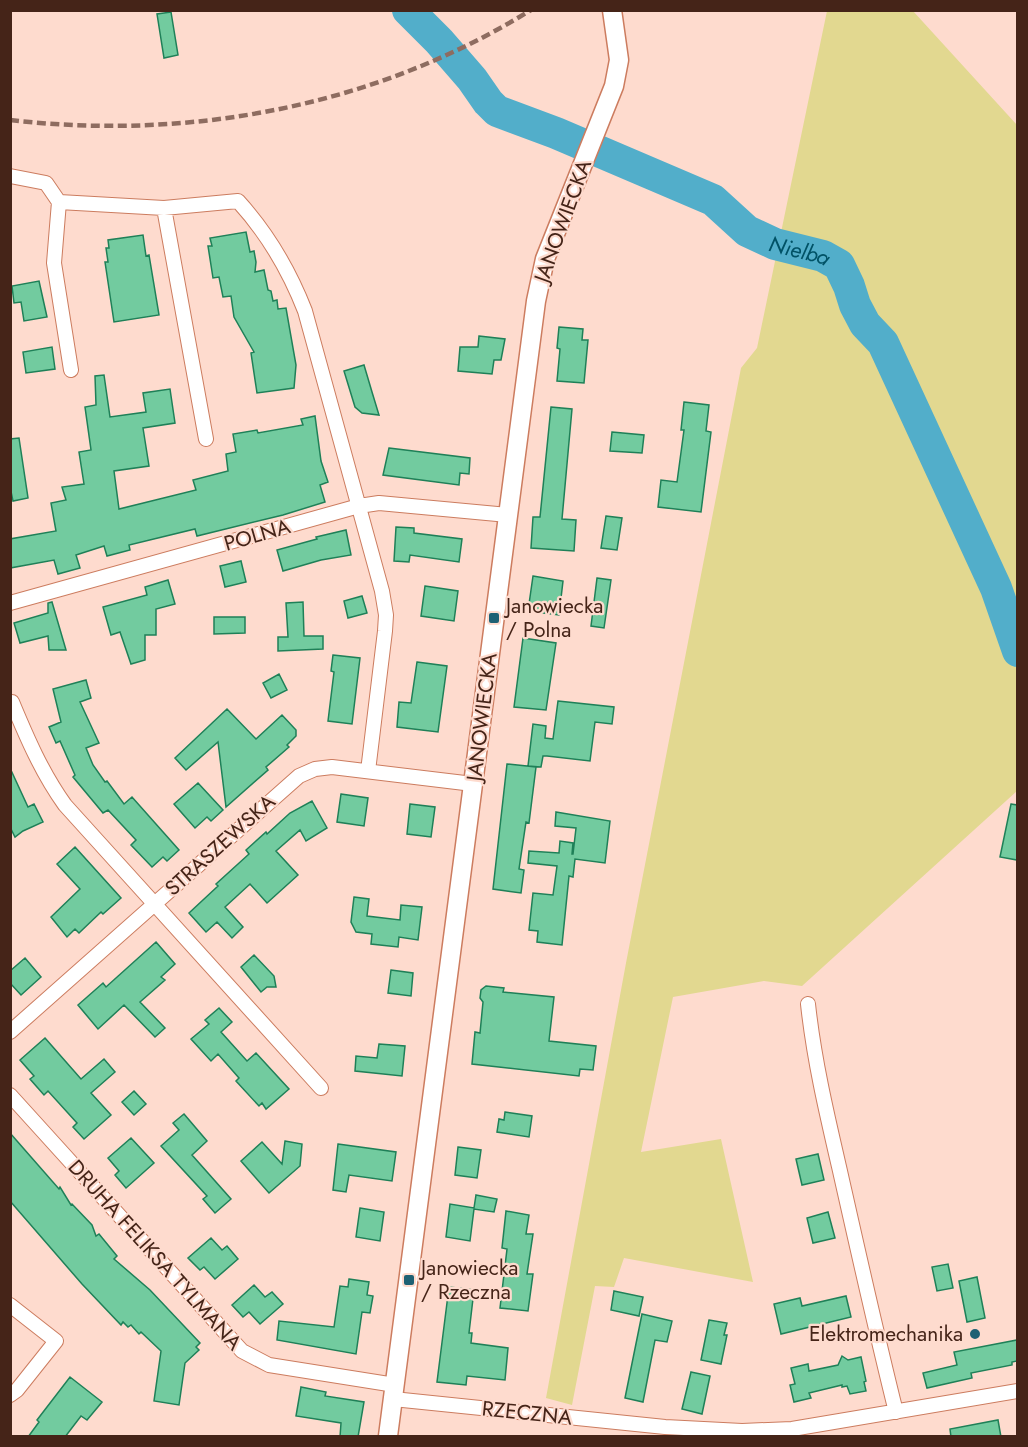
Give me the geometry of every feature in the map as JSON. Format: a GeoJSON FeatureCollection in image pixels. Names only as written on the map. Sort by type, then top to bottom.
{"type":"FeatureCollection","features":[{"type":"Feature","properties":{"kind":"street","name":"JANOWIECKA"},"geometry":{"type":"LineString","coordinates":[[388,1437],[541,271],[599,128],[617,75],[618,50],[612,10]]}},
{"type":"Feature","properties":{"kind":"street"},"geometry":{"type":"LineString","coordinates":[[10,176],[46,183],[59,202],[54,263],[71,370]]}},
{"type":"Feature","properties":{"kind":"street"},"geometry":{"type":"LineString","coordinates":[[59,202],[164,208],[238,201],[264,231],[287,269],[304,311],[382,591],[386,615],[368,771]]}},
{"type":"Feature","properties":{"kind":"street"},"geometry":{"type":"LineString","coordinates":[[164,208],[206,439]]}},
{"type":"Feature","properties":{"kind":"street","name":"POLNA"},"geometry":{"type":"LineString","coordinates":[[10,603],[359,506],[379,503],[508,515]]}},
{"type":"Feature","properties":{"kind":"street"},"geometry":{"type":"LineString","coordinates":[[12,702],[34,753],[65,805],[321,1088]]}},
{"type":"Feature","properties":{"kind":"street","name":"STRASZEWSKA"},"geometry":{"type":"LineString","coordinates":[[10,1032],[299,776],[324,767],[473,784]]}},
{"type":"Feature","properties":{"kind":"street"},"geometry":{"type":"LineString","coordinates":[[808,1004],[811,1037],[821,1087],[896,1412]]}},
{"type":"Feature","properties":{"kind":"street","name":"DRUHA FELIKSA TYLMANA"},"geometry":{"type":"LineString","coordinates":[[10,1095],[242,1352],[269,1365],[394,1392]]}},
{"type":"Feature","properties":{"kind":"street"},"geometry":{"type":"LineString","coordinates":[[10,1305],[56,1341],[17,1390],[10,1395]]}},
{"type":"Feature","properties":{"kind":"street","name":"RZECZNA"},"geometry":{"type":"LineString","coordinates":[[394,1392],[707,1430],[793,1433],[1017,1390]]}},
{"type":"Feature","properties":{"kind":"shaded area"},"geometry":{"type":"Polygon","coordinates":[[[827,11],[913,11],[1017,125],[1017,791],[802,986],[764,981],[673,997],[641,1152],[721,1139],[753,1282],[624,1258],[614,1287],[595,1286],[572,1405],[546,1398],[626,963],[741,368],[757,348],[827,11]]]}},
{"type":"Feature","properties":{"kind":"building"},"geometry":{"type":"Polygon","coordinates":[[[171,12],[178,55],[164,58],[157,14],[171,12]]]}},
{"type":"Feature","properties":{"kind":"building"},"geometry":{"type":"Polygon","coordinates":[[[246,232],[250,252],[254,251],[255,272],[264,270],[273,301],[277,300],[278,309],[286,308],[296,365],[294,388],[257,393],[251,353],[254,352],[234,317],[231,296],[223,297],[219,277],[213,278],[208,246],[212,246],[210,238],[246,232]]]}},
{"type":"Feature","properties":{"kind":"building"},"geometry":{"type":"Polygon","coordinates":[[[143,235],[146,256],[149,255],[159,315],[114,322],[105,262],[108,262],[106,248],[109,248],[108,240],[143,235]]]}},
{"type":"Feature","properties":{"kind":"building"},"geometry":{"type":"Polygon","coordinates":[[[39,281],[47,317],[24,321],[21,302],[14,303],[12,286],[39,281]]]}},
{"type":"Feature","properties":{"kind":"building"},"geometry":{"type":"Polygon","coordinates":[[[559,327],[583,329],[582,340],[588,340],[584,383],[557,381],[560,349],[557,348],[559,327]]]}},
{"type":"Feature","properties":{"kind":"building"},"geometry":{"type":"Polygon","coordinates":[[[479,336],[505,339],[501,360],[494,360],[492,374],[458,371],[460,347],[478,347],[479,336]]]}},
{"type":"Feature","properties":{"kind":"building"},"geometry":{"type":"Polygon","coordinates":[[[52,347],[55,369],[26,373],[23,352],[52,347]]]}},
{"type":"Feature","properties":{"kind":"building"},"geometry":{"type":"Polygon","coordinates":[[[364,365],[379,415],[362,413],[355,407],[344,371],[364,365]]]}},
{"type":"Feature","properties":{"kind":"building"},"geometry":{"type":"Polygon","coordinates":[[[104,375],[110,417],[146,412],[143,393],[170,389],[175,423],[143,428],[149,466],[114,471],[119,509],[196,490],[193,480],[228,471],[226,454],[236,452],[233,434],[257,430],[258,433],[303,425],[301,419],[315,416],[321,461],[328,482],[320,485],[325,502],[197,536],[195,529],[129,545],[130,550],[107,556],[104,546],[76,555],[80,568],[58,574],[54,560],[10,568],[10,539],[56,531],[51,503],[66,500],[62,487],[84,484],[79,452],[91,450],[85,407],[96,405],[95,376],[104,375]]]}},
{"type":"Feature","properties":{"kind":"building"},"geometry":{"type":"Polygon","coordinates":[[[684,402],[709,405],[706,431],[711,432],[701,512],[658,507],[661,480],[677,482],[684,430],[681,430],[684,402]]]}},
{"type":"Feature","properties":{"kind":"building"},"geometry":{"type":"Polygon","coordinates":[[[551,407],[572,409],[562,519],[576,520],[574,551],[531,548],[533,517],[540,517],[551,407]]]}},
{"type":"Feature","properties":{"kind":"building"},"geometry":{"type":"Polygon","coordinates":[[[612,432],[644,435],[642,453],[610,451],[612,432]]]}},
{"type":"Feature","properties":{"kind":"building"},"geometry":{"type":"Polygon","coordinates":[[[19,438],[28,498],[13,501],[10,487],[10,439],[19,438]]]}},
{"type":"Feature","properties":{"kind":"building"},"geometry":{"type":"Polygon","coordinates":[[[389,448],[470,458],[469,474],[460,473],[459,485],[383,475],[389,448]]]}},
{"type":"Feature","properties":{"kind":"building"},"geometry":{"type":"Polygon","coordinates":[[[606,516],[622,518],[617,550],[601,548],[606,516]]]}},
{"type":"Feature","properties":{"kind":"building"},"geometry":{"type":"Polygon","coordinates":[[[396,527],[414,528],[414,533],[462,539],[459,562],[410,555],[409,562],[394,561],[396,527]]]}},
{"type":"Feature","properties":{"kind":"building"},"geometry":{"type":"Polygon","coordinates":[[[346,530],[351,555],[321,560],[283,571],[277,550],[346,530]]]}},
{"type":"Feature","properties":{"kind":"building"},"geometry":{"type":"Polygon","coordinates":[[[241,561],[246,582],[225,587],[220,566],[241,561]]]}},
{"type":"Feature","properties":{"kind":"building"},"geometry":{"type":"Polygon","coordinates":[[[533,576],[563,581],[559,615],[528,611],[533,576]]]}},
{"type":"Feature","properties":{"kind":"building"},"geometry":{"type":"Polygon","coordinates":[[[597,578],[611,580],[604,628],[591,626],[597,578]]]}},
{"type":"Feature","properties":{"kind":"building"},"geometry":{"type":"Polygon","coordinates":[[[168,580],[175,604],[156,609],[156,635],[145,635],[145,660],[131,664],[120,632],[111,635],[103,607],[147,595],[145,587],[168,580]]]}},
{"type":"Feature","properties":{"kind":"building"},"geometry":{"type":"Polygon","coordinates":[[[425,586],[458,591],[454,621],[421,616],[425,586]]]}},
{"type":"Feature","properties":{"kind":"building"},"geometry":{"type":"Polygon","coordinates":[[[362,596],[367,613],[348,618],[344,601],[362,596]]]}},
{"type":"Feature","properties":{"kind":"building"},"geometry":{"type":"Polygon","coordinates":[[[52,602],[66,650],[49,650],[48,636],[20,643],[14,623],[48,613],[48,603],[52,602]]]}},
{"type":"Feature","properties":{"kind":"building"},"geometry":{"type":"Polygon","coordinates":[[[303,602],[304,636],[323,636],[323,649],[278,651],[278,637],[288,637],[286,603],[303,602]]]}},
{"type":"Feature","properties":{"kind":"building"},"geometry":{"type":"Polygon","coordinates":[[[214,617],[245,617],[245,633],[214,634],[214,617]]]}},
{"type":"Feature","properties":{"kind":"building"},"geometry":{"type":"Polygon","coordinates":[[[523,638],[556,643],[546,710],[514,707],[523,638]]]}},
{"type":"Feature","properties":{"kind":"building"},"geometry":{"type":"Polygon","coordinates":[[[333,655],[360,658],[352,724],[328,721],[334,672],[331,671],[333,655]]]}},
{"type":"Feature","properties":{"kind":"building"},"geometry":{"type":"Polygon","coordinates":[[[417,662],[447,666],[438,732],[397,727],[399,702],[411,703],[417,662]]]}},
{"type":"Feature","properties":{"kind":"building"},"geometry":{"type":"Polygon","coordinates":[[[279,674],[287,690],[271,698],[263,683],[279,674]]]}},
{"type":"Feature","properties":{"kind":"building"},"geometry":{"type":"Polygon","coordinates":[[[86,680],[91,698],[80,702],[99,743],[86,748],[93,765],[124,804],[132,797],[179,850],[167,861],[163,857],[152,867],[131,845],[136,840],[108,810],[103,813],[73,777],[75,775],[60,741],[56,743],[49,727],[61,722],[53,689],[86,680]]]}},
{"type":"Feature","properties":{"kind":"building"},"geometry":{"type":"Polygon","coordinates":[[[558,701],[614,707],[612,724],[595,722],[590,761],[543,756],[541,767],[528,766],[533,724],[546,726],[545,738],[553,739],[558,701]]]}},
{"type":"Feature","properties":{"kind":"building"},"geometry":{"type":"Polygon","coordinates":[[[227,709],[256,739],[282,715],[296,730],[296,736],[287,745],[289,747],[266,767],[268,770],[226,807],[218,742],[186,770],[175,758],[227,709]]]}},
{"type":"Feature","properties":{"kind":"building"},"geometry":{"type":"Polygon","coordinates":[[[507,764],[536,767],[529,823],[526,822],[519,869],[524,870],[521,893],[493,889],[507,764]]]}},
{"type":"Feature","properties":{"kind":"building"},"geometry":{"type":"Polygon","coordinates":[[[10,768],[28,807],[34,804],[43,822],[15,837],[10,827],[10,768]]]}},
{"type":"Feature","properties":{"kind":"building"},"geometry":{"type":"Polygon","coordinates":[[[198,783],[223,810],[211,821],[207,817],[195,828],[174,804],[198,783]]]}},
{"type":"Feature","properties":{"kind":"building"},"geometry":{"type":"Polygon","coordinates":[[[341,794],[368,798],[364,826],[337,822],[341,794]]]}},
{"type":"Feature","properties":{"kind":"building"},"geometry":{"type":"Polygon","coordinates":[[[312,801],[327,828],[306,841],[300,830],[276,851],[298,875],[267,903],[250,884],[225,907],[243,927],[232,938],[217,922],[206,932],[189,913],[249,854],[246,850],[290,813],[312,801]]]}},
{"type":"Feature","properties":{"kind":"building"},"geometry":{"type":"Polygon","coordinates":[[[410,804],[435,807],[431,837],[407,834],[410,804]]]}},
{"type":"Feature","properties":{"kind":"building"},"geometry":{"type":"Polygon","coordinates":[[[1011,804],[1017,805],[1017,860],[1000,857],[1011,804]]]}},
{"type":"Feature","properties":{"kind":"building"},"geometry":{"type":"Polygon","coordinates":[[[556,812],[610,821],[605,863],[575,859],[573,877],[569,876],[562,945],[537,942],[538,931],[529,930],[533,893],[553,895],[557,866],[528,863],[529,851],[559,853],[560,841],[573,843],[573,854],[576,828],[555,826],[556,812]]]}},
{"type":"Feature","properties":{"kind":"building"},"geometry":{"type":"Polygon","coordinates":[[[75,847],[121,898],[103,914],[101,912],[79,933],[75,929],[67,937],[51,917],[80,889],[57,864],[75,847]]]}},
{"type":"Feature","properties":{"kind":"building"},"geometry":{"type":"Polygon","coordinates":[[[354,897],[369,899],[367,916],[400,920],[401,905],[422,907],[418,940],[399,937],[398,947],[371,944],[372,934],[356,932],[351,922],[354,897]]]}},
{"type":"Feature","properties":{"kind":"building"},"geometry":{"type":"Polygon","coordinates":[[[156,942],[175,964],[161,977],[165,980],[140,1002],[165,1028],[155,1037],[124,1005],[98,1029],[78,1005],[103,983],[106,987],[156,942]]]}},
{"type":"Feature","properties":{"kind":"building"},"geometry":{"type":"Polygon","coordinates":[[[254,955],[274,976],[276,987],[267,987],[261,992],[241,967],[254,955]]]}},
{"type":"Feature","properties":{"kind":"building"},"geometry":{"type":"Polygon","coordinates":[[[25,958],[41,977],[21,995],[10,983],[10,971],[25,958]]]}},
{"type":"Feature","properties":{"kind":"building"},"geometry":{"type":"Polygon","coordinates":[[[391,970],[413,973],[411,996],[388,993],[391,970]]]}},
{"type":"Feature","properties":{"kind":"building"},"geometry":{"type":"Polygon","coordinates":[[[486,986],[504,988],[503,992],[554,997],[549,1041],[596,1046],[593,1070],[580,1069],[579,1076],[472,1064],[475,1032],[480,1033],[483,1002],[480,998],[481,990],[486,986]]]}},
{"type":"Feature","properties":{"kind":"building"},"geometry":{"type":"Polygon","coordinates":[[[219,1008],[232,1022],[221,1032],[247,1061],[256,1053],[289,1089],[266,1109],[262,1103],[259,1106],[236,1081],[239,1078],[218,1054],[211,1061],[191,1039],[209,1024],[205,1020],[219,1008]]]}},
{"type":"Feature","properties":{"kind":"building"},"geometry":{"type":"Polygon","coordinates":[[[45,1038],[81,1079],[104,1059],[115,1072],[91,1093],[111,1115],[84,1139],[73,1127],[77,1123],[48,1091],[44,1095],[30,1079],[34,1076],[20,1060],[45,1038]]]}},
{"type":"Feature","properties":{"kind":"building"},"geometry":{"type":"Polygon","coordinates":[[[379,1044],[405,1046],[402,1076],[355,1071],[356,1056],[377,1058],[379,1044]]]}},
{"type":"Feature","properties":{"kind":"building"},"geometry":{"type":"Polygon","coordinates":[[[134,1091],[146,1104],[134,1115],[122,1102],[134,1091]]]}},
{"type":"Feature","properties":{"kind":"building"},"geometry":{"type":"Polygon","coordinates":[[[505,1112],[532,1116],[529,1137],[497,1132],[499,1119],[504,1120],[505,1112]]]}},
{"type":"Feature","properties":{"kind":"building"},"geometry":{"type":"Polygon","coordinates":[[[184,1114],[207,1141],[192,1155],[231,1199],[215,1213],[203,1199],[207,1196],[161,1146],[179,1130],[173,1123],[184,1114]]]}},
{"type":"Feature","properties":{"kind":"building"},"geometry":{"type":"Polygon","coordinates":[[[10,1133],[59,1189],[60,1187],[71,1205],[92,1225],[96,1236],[99,1234],[117,1256],[114,1259],[150,1290],[200,1343],[196,1347],[199,1350],[185,1363],[179,1405],[154,1401],[161,1351],[131,1325],[128,1327],[123,1322],[121,1325],[10,1201],[10,1133]]]}},
{"type":"Feature","properties":{"kind":"building"},"geometry":{"type":"Polygon","coordinates":[[[131,1138],[154,1163],[126,1188],[115,1175],[119,1171],[108,1158],[131,1138]]]}},
{"type":"Feature","properties":{"kind":"building"},"geometry":{"type":"Polygon","coordinates":[[[285,1141],[302,1144],[300,1166],[269,1193],[241,1161],[262,1142],[282,1164],[285,1141]]]}},
{"type":"Feature","properties":{"kind":"building"},"geometry":{"type":"Polygon","coordinates":[[[338,1144],[396,1152],[392,1181],[349,1175],[346,1192],[333,1190],[338,1144]]]}},
{"type":"Feature","properties":{"kind":"building"},"geometry":{"type":"Polygon","coordinates":[[[458,1147],[481,1150],[477,1178],[455,1175],[458,1147]]]}},
{"type":"Feature","properties":{"kind":"building"},"geometry":{"type":"Polygon","coordinates":[[[818,1154],[824,1180],[802,1185],[796,1159],[818,1154]]]}},
{"type":"Feature","properties":{"kind":"building"},"geometry":{"type":"Polygon","coordinates":[[[476,1195],[497,1199],[494,1212],[474,1209],[470,1241],[446,1237],[450,1204],[474,1208],[476,1195]]]}},
{"type":"Feature","properties":{"kind":"building"},"geometry":{"type":"Polygon","coordinates":[[[360,1208],[384,1212],[380,1241],[356,1237],[360,1208]]]}},
{"type":"Feature","properties":{"kind":"building"},"geometry":{"type":"Polygon","coordinates":[[[506,1211],[529,1215],[526,1234],[533,1234],[527,1274],[533,1274],[528,1311],[500,1308],[507,1249],[502,1248],[506,1211]]]}},
{"type":"Feature","properties":{"kind":"building"},"geometry":{"type":"Polygon","coordinates":[[[828,1212],[835,1238],[813,1243],[807,1218],[828,1212]]]}},
{"type":"Feature","properties":{"kind":"building"},"geometry":{"type":"Polygon","coordinates":[[[211,1238],[222,1250],[227,1246],[238,1259],[215,1279],[204,1267],[200,1270],[188,1258],[211,1238]]]}},
{"type":"Feature","properties":{"kind":"building"},"geometry":{"type":"Polygon","coordinates":[[[948,1264],[953,1288],[937,1291],[932,1267],[948,1264]]]}},
{"type":"Feature","properties":{"kind":"building"},"geometry":{"type":"Polygon","coordinates":[[[977,1277],[985,1318],[967,1322],[959,1281],[977,1277]]]}},
{"type":"Feature","properties":{"kind":"building"},"geometry":{"type":"Polygon","coordinates":[[[349,1279],[369,1282],[367,1295],[373,1296],[370,1313],[362,1312],[356,1354],[277,1340],[279,1321],[334,1327],[340,1286],[348,1287],[349,1279]]]}},
{"type":"Feature","properties":{"kind":"building"},"geometry":{"type":"Polygon","coordinates":[[[254,1285],[265,1297],[272,1292],[283,1304],[260,1324],[249,1312],[243,1317],[232,1305],[254,1285]]]}},
{"type":"Feature","properties":{"kind":"building"},"geometry":{"type":"Polygon","coordinates":[[[449,1287],[474,1290],[469,1333],[472,1333],[471,1343],[508,1348],[505,1380],[467,1376],[466,1385],[437,1382],[449,1287]]]}},
{"type":"Feature","properties":{"kind":"building"},"geometry":{"type":"Polygon","coordinates":[[[614,1291],[643,1297],[639,1316],[611,1310],[614,1291]]]}},
{"type":"Feature","properties":{"kind":"building"},"geometry":{"type":"Polygon","coordinates":[[[846,1296],[851,1317],[781,1334],[774,1304],[800,1298],[802,1306],[846,1296]]]}},
{"type":"Feature","properties":{"kind":"building"},"geometry":{"type":"Polygon","coordinates":[[[642,1314],[672,1321],[667,1342],[655,1340],[643,1402],[625,1398],[642,1314]]]}},
{"type":"Feature","properties":{"kind":"building"},"geometry":{"type":"Polygon","coordinates":[[[709,1320],[727,1323],[721,1364],[701,1360],[709,1320]]]}},
{"type":"Feature","properties":{"kind":"building"},"geometry":{"type":"Polygon","coordinates":[[[1017,1340],[1017,1361],[1012,1362],[1012,1365],[971,1373],[972,1378],[927,1388],[923,1373],[957,1365],[954,1352],[1017,1340]]]}},
{"type":"Feature","properties":{"kind":"building"},"geometry":{"type":"Polygon","coordinates":[[[842,1356],[848,1360],[861,1357],[866,1391],[850,1394],[847,1386],[842,1387],[842,1385],[809,1393],[811,1398],[794,1402],[790,1385],[795,1384],[791,1368],[808,1364],[809,1371],[838,1365],[842,1356]]]}},
{"type":"Feature","properties":{"kind":"building"},"geometry":{"type":"Polygon","coordinates":[[[691,1372],[710,1376],[702,1414],[682,1409],[691,1372]]]}},
{"type":"Feature","properties":{"kind":"building"},"geometry":{"type":"Polygon","coordinates":[[[70,1377],[102,1402],[87,1420],[81,1416],[65,1437],[28,1437],[39,1422],[37,1420],[70,1377]]]}},
{"type":"Feature","properties":{"kind":"building"},"geometry":{"type":"Polygon","coordinates":[[[301,1387],[326,1392],[325,1396],[364,1402],[358,1437],[340,1437],[341,1423],[296,1416],[301,1387]]]}},
{"type":"Feature","properties":{"kind":"building"},"geometry":{"type":"Polygon","coordinates":[[[998,1420],[1001,1437],[951,1437],[950,1429],[998,1420]]]}},
{"type":"Feature","properties":{"kind":"waterway","name":"Nielba"},"geometry":{"type":"LineString","coordinates":[[408,10],[439,41],[497,111],[556,133],[713,200],[747,231],[775,244],[823,256],[839,265],[865,324],[883,343],[996,588],[1018,651]]}},
{"type":"Feature","properties":{"kind":"railway"},"geometry":{"type":"LineString","coordinates":[[10,120],[78,125],[146,125],[214,120],[280,109],[346,93],[410,71],[472,43],[531,10]]}},
{"type":"Feature","properties":{"kind":"place","name":"Janowiecka / Polna"},"geometry":{"type":"Point","coordinates":[494,618]}},
{"type":"Feature","properties":{"kind":"place","name":"Janowiecka / Rzeczna"},"geometry":{"type":"Point","coordinates":[409,1280]}},
{"type":"Feature","properties":{"kind":"place","name":"Elektromechanika"},"geometry":{"type":"Point","coordinates":[975,1334]}}]}
